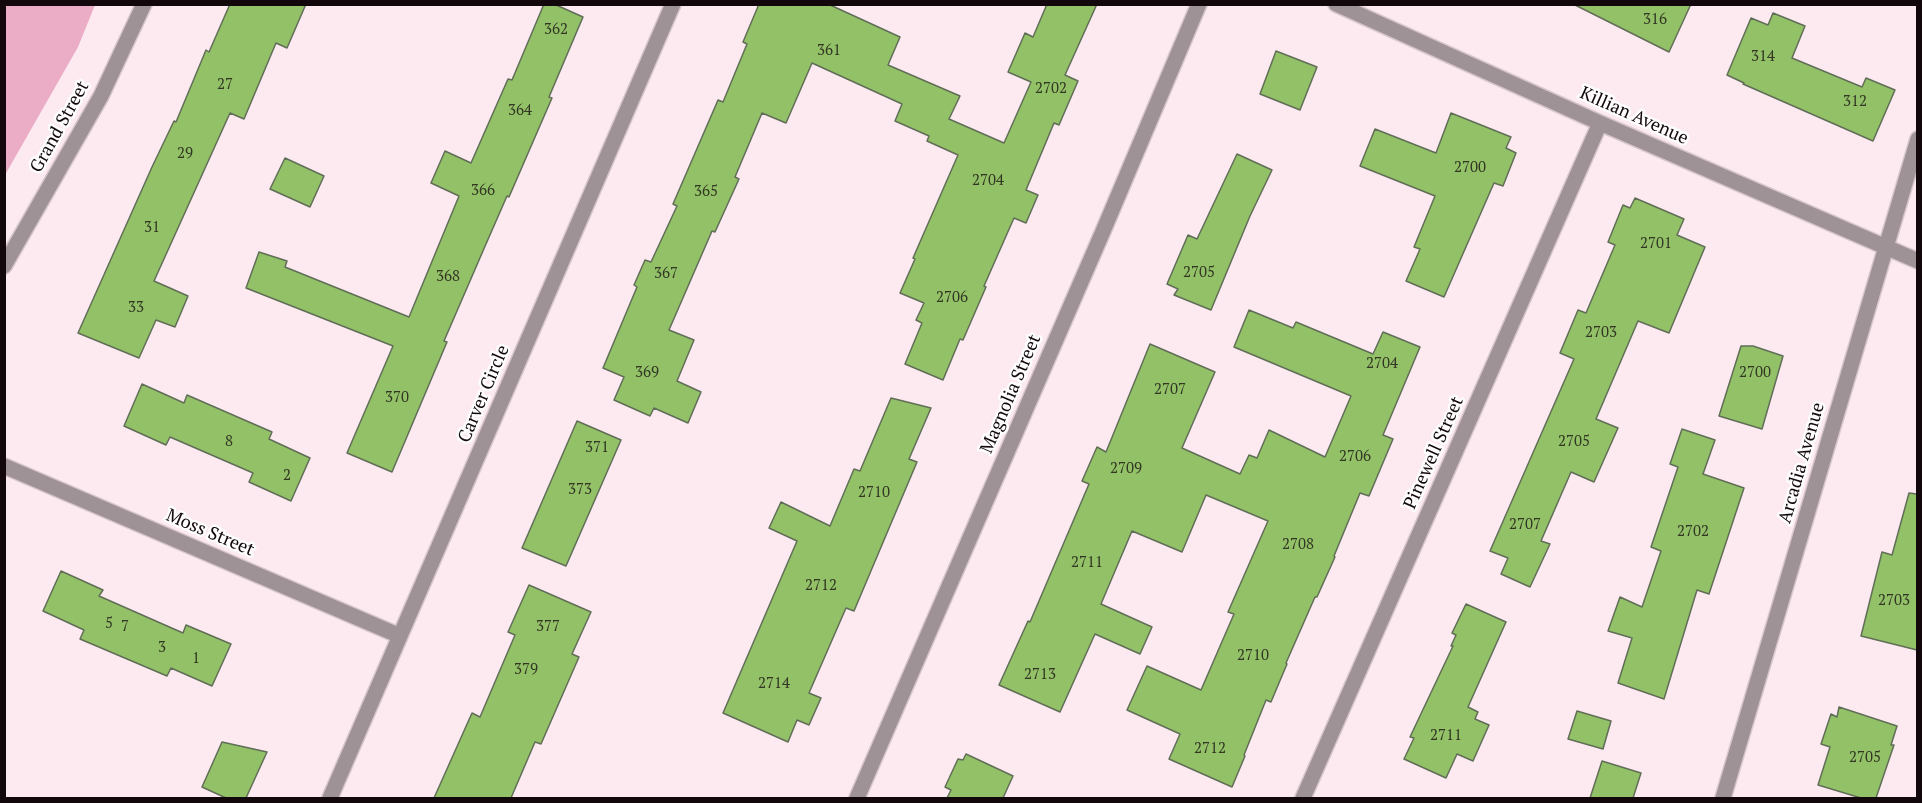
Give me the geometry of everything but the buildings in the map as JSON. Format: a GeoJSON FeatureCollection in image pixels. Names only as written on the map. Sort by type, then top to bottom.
{"type":"FeatureCollection","features":[{"type":"Feature","properties":{"kind":"street","name":"Grand Street"},"geometry":{"type":"LineString","coordinates":[[4,266],[101,96],[144,4]]}},
{"type":"Feature","properties":{"kind":"street","name":"Carver Circle"},"geometry":{"type":"LineString","coordinates":[[330,798],[673,4]]}},
{"type":"Feature","properties":{"kind":"street","name":"Magnolia Street"},"geometry":{"type":"LineString","coordinates":[[857,798],[1199,4]]}},
{"type":"Feature","properties":{"kind":"street","name":"Killian Avenue"},"geometry":{"type":"LineString","coordinates":[[1336,4],[1600,123],[1917,261]]}},
{"type":"Feature","properties":{"kind":"street","name":"Pinewell Street"},"geometry":{"type":"LineString","coordinates":[[1303,798],[1600,123]]}},
{"type":"Feature","properties":{"kind":"street","name":"Arcadia Avenue"},"geometry":{"type":"LineString","coordinates":[[1723,798],[1917,139]]}},
{"type":"Feature","properties":{"kind":"street","name":"Moss Street"},"geometry":{"type":"LineString","coordinates":[[4,466],[400,636]]}},
{"type":"Feature","properties":{"kind":"shaded area"},"geometry":{"type":"Polygon","coordinates":[[[5,4],[95,5],[78,47],[5,175],[5,4]]]}}]}
